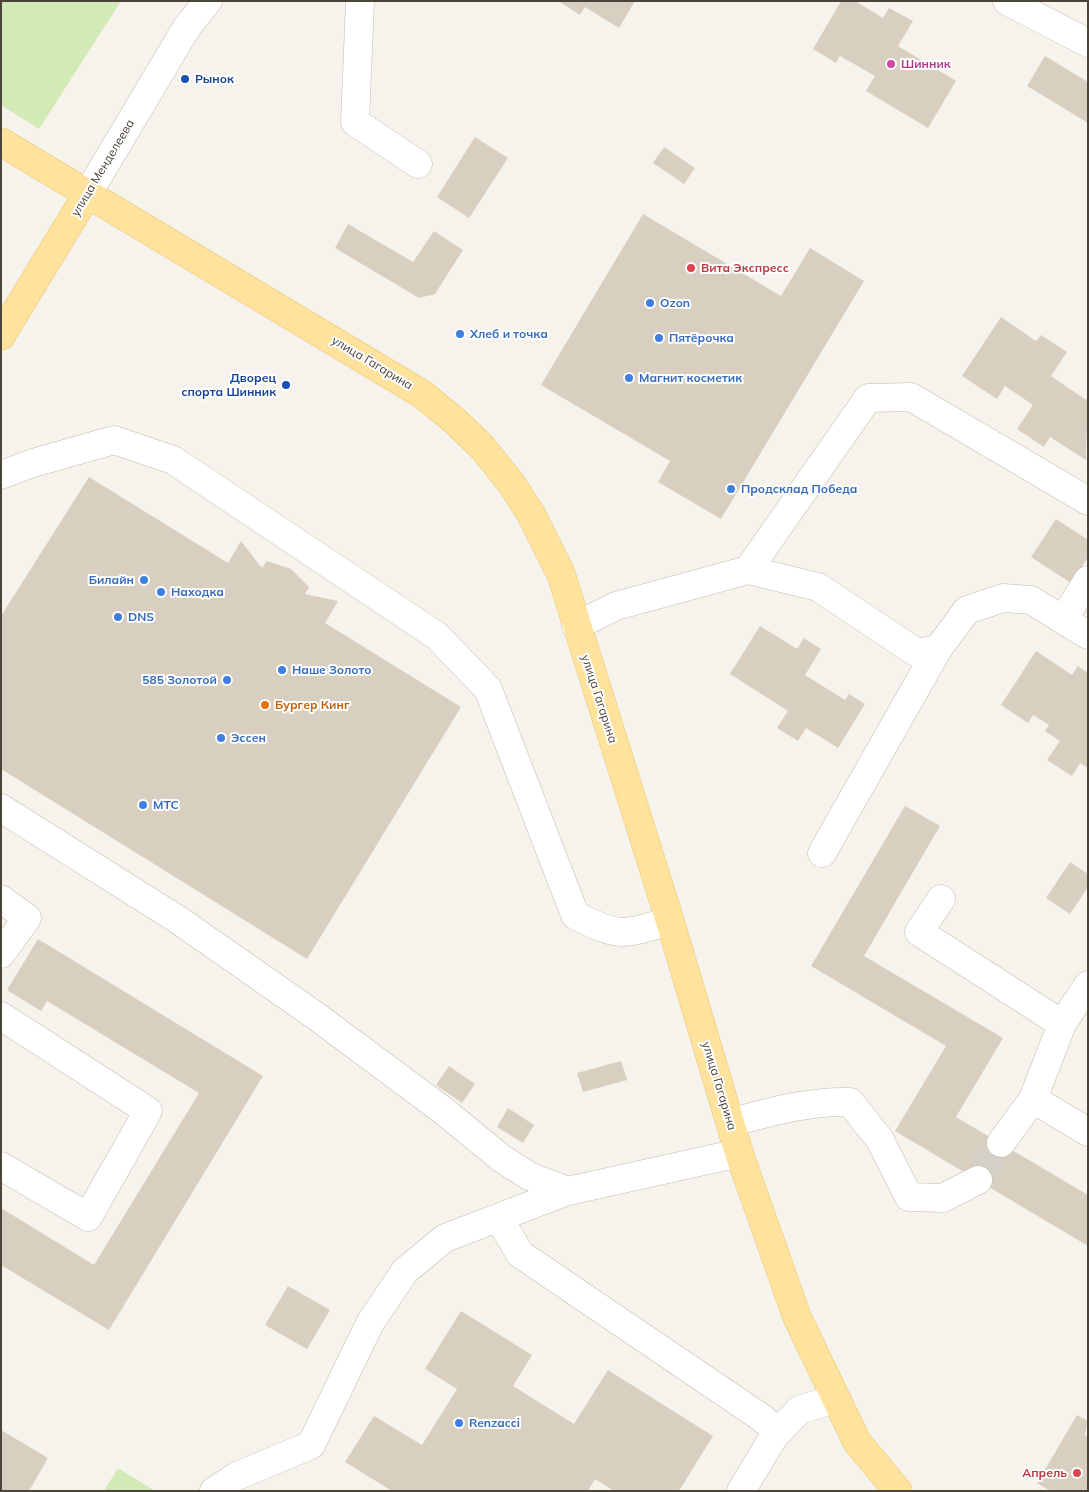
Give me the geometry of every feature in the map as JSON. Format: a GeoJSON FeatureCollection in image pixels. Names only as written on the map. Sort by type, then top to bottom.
{"type":"FeatureCollection","features":[{"type":"Feature","properties":{"kind":"main road","name":"улица Гагарина"},"geometry":{"type":"LineString","coordinates":[[1,142],[385,370],[422,394],[455,421],[482,447],[511,483],[531,514],[561,574],[670,921],[739,1153],[797,1318],[857,1442],[898,1491]]}},
{"type":"Feature","properties":{"kind":"main road","name":"улица Менделеева"},"geometry":{"type":"LineString","coordinates":[[1,336],[88,193]]}},
{"type":"Feature","properties":{"kind":"street","name":"улица Менделеева"},"geometry":{"type":"LineString","coordinates":[[88,193],[187,27],[208,1]]}},
{"type":"Feature","properties":{"kind":"street"},"geometry":{"type":"LineString","coordinates":[[360,1],[355,122],[418,164]]}},
{"type":"Feature","properties":{"kind":"street"},"geometry":{"type":"LineString","coordinates":[[1007,1],[1088,42]]}},
{"type":"Feature","properties":{"kind":"street"},"geometry":{"type":"LineString","coordinates":[[748,570],[868,398],[911,397],[1037,469],[1088,501]]}},
{"type":"Feature","properties":{"kind":"street"},"geometry":{"type":"LineString","coordinates":[[1,475],[33,463],[114,440],[173,460],[265,523],[361,584],[437,636],[488,689],[575,915],[604,930],[628,933],[670,921]]}},
{"type":"Feature","properties":{"kind":"street"},"geometry":{"type":"LineString","coordinates":[[576,626],[616,606],[748,570],[818,586],[917,653],[938,649]]}},
{"type":"Feature","properties":{"kind":"street"},"geometry":{"type":"LineString","coordinates":[[1062,620],[1088,580]]}},
{"type":"Feature","properties":{"kind":"street"},"geometry":{"type":"LineString","coordinates":[[822,853],[938,649],[967,610],[1003,598],[1031,600],[1088,635]]}},
{"type":"Feature","properties":{"kind":"street"},"geometry":{"type":"LineString","coordinates":[[1,808],[177,919],[316,1016],[445,1112],[501,1158],[529,1176],[568,1192]]}},
{"type":"Feature","properties":{"kind":"street"},"geometry":{"type":"LineString","coordinates":[[1,899],[27,918],[1,954]]}},
{"type":"Feature","properties":{"kind":"street"},"geometry":{"type":"LineString","coordinates":[[940,900],[919,932],[1062,1024]]}},
{"type":"Feature","properties":{"kind":"street"},"geometry":{"type":"LineString","coordinates":[[1001,1143],[1033,1099],[1062,1024],[1088,985]]}},
{"type":"Feature","properties":{"kind":"street"},"geometry":{"type":"LineString","coordinates":[[1,1016],[148,1111],[88,1217],[1,1166]]}},
{"type":"Feature","properties":{"kind":"street"},"geometry":{"type":"LineString","coordinates":[[1033,1099],[1088,1132]]}},
{"type":"Feature","properties":{"kind":"street"},"geometry":{"type":"LineString","coordinates":[[730,1123],[793,1105],[824,1101],[850,1102],[880,1140],[909,1196],[943,1198],[978,1180]]}},
{"type":"Feature","properties":{"kind":"street"},"geometry":{"type":"LineString","coordinates":[[214,1491],[237,1476],[311,1444],[370,1323],[405,1271],[446,1238],[568,1192],[739,1153]]}},
{"type":"Feature","properties":{"kind":"street"},"geometry":{"type":"LineString","coordinates":[[498,1218],[520,1254],[762,1418],[778,1432]]}},
{"type":"Feature","properties":{"kind":"street"},"geometry":{"type":"LineString","coordinates":[[742,1491],[778,1432],[799,1410],[835,1399]]}},
{"type":"Feature","properties":{"kind":"green space"},"geometry":{"type":"Polygon","coordinates":[[[1,1],[121,1],[39,129],[1,105],[1,1]]]}},
{"type":"Feature","properties":{"kind":"green space"},"geometry":{"type":"Polygon","coordinates":[[[118,1468],[155,1491],[104,1491],[118,1468]]]}},
{"type":"Feature","properties":{"kind":"building"},"geometry":{"type":"Polygon","coordinates":[[[558,1],[635,1],[619,28],[585,7],[580,15],[558,1]]]}},
{"type":"Feature","properties":{"kind":"building","name":"Шинник"},"geometry":{"type":"Polygon","coordinates":[[[841,1],[855,1],[883,18],[889,8],[913,21],[898,46],[956,81],[928,128],[866,91],[875,76],[840,56],[836,63],[813,49],[841,1]]]}},
{"type":"Feature","properties":{"kind":"building"},"geometry":{"type":"Polygon","coordinates":[[[1045,56],[1088,82],[1088,123],[1027,86],[1045,56]]]}},
{"type":"Feature","properties":{"kind":"building"},"geometry":{"type":"Polygon","coordinates":[[[475,137],[508,158],[469,218],[437,197],[475,137]]]}},
{"type":"Feature","properties":{"kind":"building"},"geometry":{"type":"Polygon","coordinates":[[[664,147],[695,168],[684,184],[653,163],[664,147]]]}},
{"type":"Feature","properties":{"kind":"building"},"geometry":{"type":"Polygon","coordinates":[[[643,214],[781,296],[810,248],[864,281],[721,519],[658,482],[670,461],[541,385],[643,214]]]}},
{"type":"Feature","properties":{"kind":"building"},"geometry":{"type":"Polygon","coordinates":[[[348,224],[413,262],[434,231],[463,250],[435,294],[419,298],[335,248],[348,224]]]}},
{"type":"Feature","properties":{"kind":"building"},"geometry":{"type":"Polygon","coordinates":[[[1001,317],[1036,341],[1041,335],[1067,352],[1051,376],[1086,400],[1088,396],[1086,460],[1050,437],[1044,447],[1017,429],[1033,405],[1005,386],[997,399],[962,376],[1001,317]]]}},
{"type":"Feature","properties":{"kind":"building","name":"Эссен"},"geometry":{"type":"Polygon","coordinates":[[[89,477],[228,563],[241,541],[262,568],[267,561],[291,569],[309,587],[305,594],[338,601],[325,623],[461,707],[307,959],[1,769],[1,616],[89,477]]]}},
{"type":"Feature","properties":{"kind":"building"},"geometry":{"type":"Polygon","coordinates":[[[1056,519],[1088,540],[1088,557],[1071,583],[1031,557],[1056,519]]]}},
{"type":"Feature","properties":{"kind":"building"},"geometry":{"type":"Polygon","coordinates":[[[760,626],[797,649],[804,638],[821,649],[805,675],[845,700],[849,694],[865,704],[838,748],[806,728],[798,741],[777,728],[788,711],[730,674],[760,626]]]}},
{"type":"Feature","properties":{"kind":"building"},"geometry":{"type":"Polygon","coordinates":[[[1036,651],[1072,675],[1078,666],[1088,673],[1088,768],[1080,763],[1072,776],[1047,760],[1060,741],[1045,731],[1049,725],[1033,715],[1028,723],[1001,705],[1036,651]]]}},
{"type":"Feature","properties":{"kind":"building"},"geometry":{"type":"Polygon","coordinates":[[[905,806],[940,826],[864,956],[1003,1038],[956,1117],[1088,1195],[1088,1246],[895,1131],[946,1046],[811,966],[905,806]]]}},
{"type":"Feature","properties":{"kind":"building"},"geometry":{"type":"Polygon","coordinates":[[[1070,862],[1088,874],[1088,887],[1070,914],[1046,898],[1070,862]]]}},
{"type":"Feature","properties":{"kind":"building"},"geometry":{"type":"Polygon","coordinates":[[[38,939],[263,1076],[109,1330],[1,1265],[1,1208],[94,1265],[199,1093],[47,1001],[41,1011],[7,990],[38,939]]]}},
{"type":"Feature","properties":{"kind":"building"},"geometry":{"type":"Polygon","coordinates":[[[621,1061],[627,1080],[583,1092],[577,1073],[621,1061]]]}},
{"type":"Feature","properties":{"kind":"building"},"geometry":{"type":"Polygon","coordinates":[[[449,1066],[475,1084],[462,1103],[436,1085],[449,1066]]]}},
{"type":"Feature","properties":{"kind":"building"},"geometry":{"type":"Polygon","coordinates":[[[508,1108],[534,1125],[523,1143],[497,1127],[508,1108]]]}},
{"type":"Feature","properties":{"kind":"building"},"geometry":{"type":"Polygon","coordinates":[[[288,1286],[330,1310],[307,1349],[265,1325],[288,1286]]]}},
{"type":"Feature","properties":{"kind":"building"},"geometry":{"type":"Polygon","coordinates":[[[461,1311],[532,1355],[513,1386],[574,1424],[608,1370],[713,1436],[679,1491],[614,1491],[595,1479],[588,1491],[392,1491],[345,1462],[374,1416],[422,1445],[457,1389],[425,1369],[461,1311]]]}},
{"type":"Feature","properties":{"kind":"building"},"geometry":{"type":"Polygon","coordinates":[[[1077,1415],[1088,1421],[1085,1435],[1088,1436],[1088,1491],[1050,1491],[1037,1483],[1077,1415]]]}},
{"type":"Feature","properties":{"kind":"building"},"geometry":{"type":"Polygon","coordinates":[[[1,1430],[48,1458],[29,1491],[1,1491],[1,1430]]]}},
{"type":"Feature","properties":{"kind":"tunnel"},"geometry":{"type":"LineString","coordinates":[[978,1180],[1001,1143]]}},
{"type":"Feature","properties":{"kind":"place","name":"Шинник"},"geometry":{"type":"Point","coordinates":[891,64]}},
{"type":"Feature","properties":{"kind":"place","name":"Рынок"},"geometry":{"type":"Point","coordinates":[185,79]}},
{"type":"Feature","properties":{"kind":"place","name":"Вита Экспресс"},"geometry":{"type":"Point","coordinates":[691,268]}},
{"type":"Feature","properties":{"kind":"place","name":"Ozon"},"geometry":{"type":"Point","coordinates":[650,303]}},
{"type":"Feature","properties":{"kind":"place","name":"Хлеб и точка"},"geometry":{"type":"Point","coordinates":[460,334]}},
{"type":"Feature","properties":{"kind":"place","name":"Пятёрочка"},"geometry":{"type":"Point","coordinates":[659,338]}},
{"type":"Feature","properties":{"kind":"place","name":"Магнит косметик"},"geometry":{"type":"Point","coordinates":[629,378]}},
{"type":"Feature","properties":{"kind":"place","name":"Дворец спорта Шинник"},"geometry":{"type":"Point","coordinates":[286,385]}},
{"type":"Feature","properties":{"kind":"place","name":"Продсклад Победа"},"geometry":{"type":"Point","coordinates":[731,489]}},
{"type":"Feature","properties":{"kind":"place","name":"Билайн"},"geometry":{"type":"Point","coordinates":[144,580]}},
{"type":"Feature","properties":{"kind":"place","name":"Находка"},"geometry":{"type":"Point","coordinates":[161,592]}},
{"type":"Feature","properties":{"kind":"place","name":"DNS"},"geometry":{"type":"Point","coordinates":[118,617]}},
{"type":"Feature","properties":{"kind":"place","name":"Наше Золото"},"geometry":{"type":"Point","coordinates":[282,670]}},
{"type":"Feature","properties":{"kind":"place","name":"585 Золотой"},"geometry":{"type":"Point","coordinates":[227,680]}},
{"type":"Feature","properties":{"kind":"place","name":"Бургер Кинг"},"geometry":{"type":"Point","coordinates":[265,705]}},
{"type":"Feature","properties":{"kind":"place","name":"Эссен"},"geometry":{"type":"Point","coordinates":[221,738]}},
{"type":"Feature","properties":{"kind":"place","name":"МТС"},"geometry":{"type":"Point","coordinates":[143,805]}},
{"type":"Feature","properties":{"kind":"place","name":"Renzacci"},"geometry":{"type":"Point","coordinates":[459,1423]}},
{"type":"Feature","properties":{"kind":"place","name":"Апрель"},"geometry":{"type":"Point","coordinates":[1077,1473]}}]}
